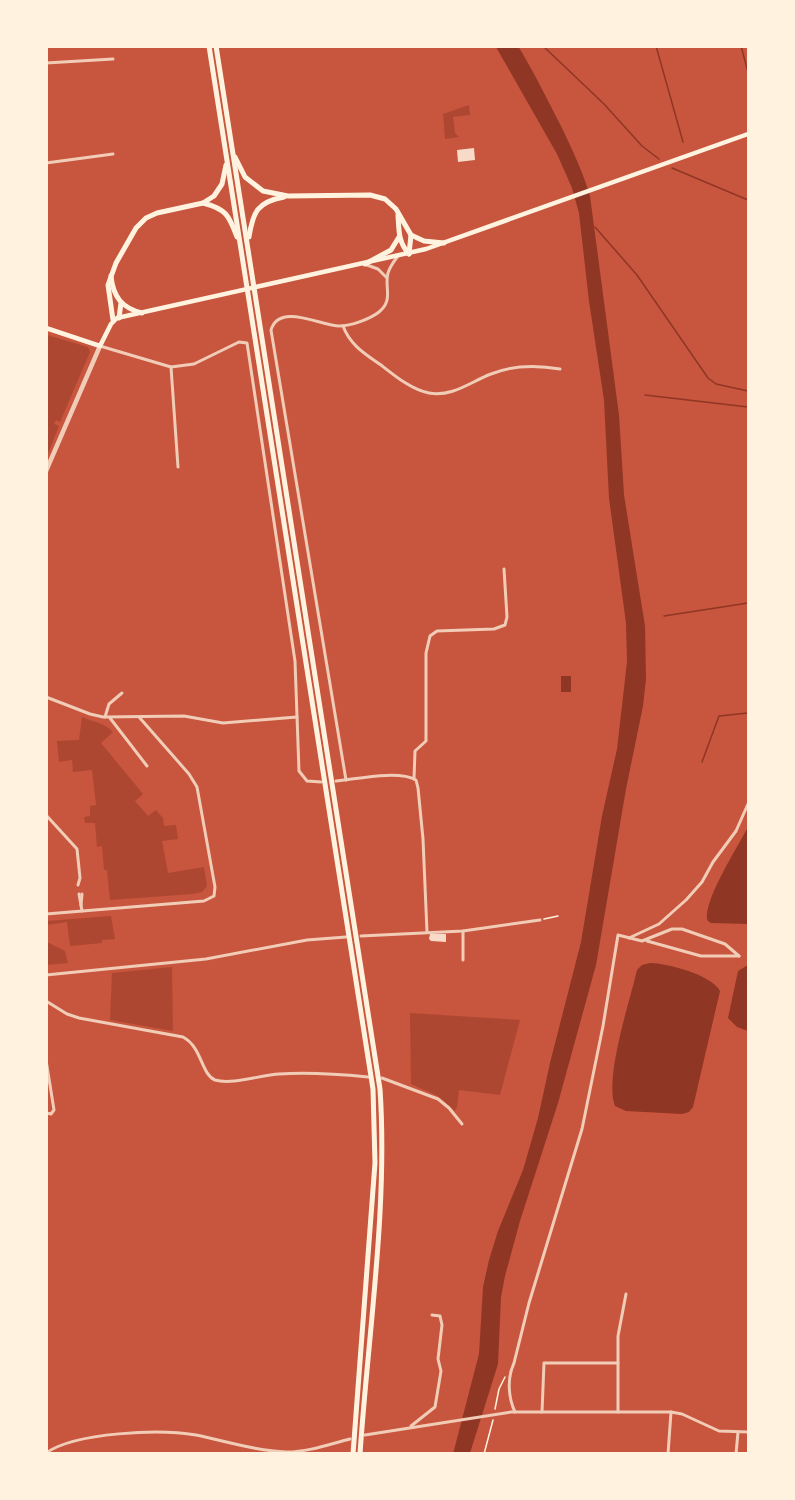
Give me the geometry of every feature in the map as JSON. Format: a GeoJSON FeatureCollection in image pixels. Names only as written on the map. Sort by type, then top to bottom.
{"type":"FeatureCollection","features":[{"type":"Feature","properties":{"kind":"highway"},"geometry":{"type":"LineString","coordinates":[[209,46],[373,1089],[376,1144],[373,1204],[353,1454]]}},
{"type":"Feature","properties":{"kind":"highway"},"geometry":{"type":"LineString","coordinates":[[216,46],[380,1089],[382,1145],[378,1225],[360,1454]]}},
{"type":"Feature","properties":{"kind":"highway"},"geometry":{"type":"LineString","coordinates":[[233,153],[243,173],[263,191],[288,196],[376,196],[389,202],[411,235],[424,241],[444,243]]}},
{"type":"Feature","properties":{"kind":"highway"},"geometry":{"type":"LineString","coordinates":[[116,319],[107,289],[111,274],[130,236],[141,222],[166,209],[203,202],[214,196],[221,187],[227,158]]}},
{"type":"Feature","properties":{"kind":"highway"},"geometry":{"type":"LineString","coordinates":[[248,245],[252,219],[257,209],[269,200],[288,196]]}},
{"type":"Feature","properties":{"kind":"highway"},"geometry":{"type":"LineString","coordinates":[[203,202],[218,207],[227,215],[241,249]]}},
{"type":"Feature","properties":{"kind":"highway"},"geometry":{"type":"LineString","coordinates":[[398,213],[399,237],[409,254]]}},
{"type":"Feature","properties":{"kind":"highway"},"geometry":{"type":"LineString","coordinates":[[409,254],[411,235]]}},
{"type":"Feature","properties":{"kind":"highway"},"geometry":{"type":"LineString","coordinates":[[365,264],[391,250],[399,237]]}},
{"type":"Feature","properties":{"kind":"highway"},"geometry":{"type":"LineString","coordinates":[[111,274],[113,290],[121,303],[129,309],[142,313]]}},
{"type":"Feature","properties":{"kind":"highway"},"geometry":{"type":"LineString","coordinates":[[116,319],[121,310],[121,303]]}},
{"type":"Feature","properties":{"kind":"main road"},"geometry":{"type":"LineString","coordinates":[[46,328],[100,346],[116,319],[409,254],[748,134]]}},
{"type":"Feature","properties":{"kind":"street"},"geometry":{"type":"LineString","coordinates":[[46,63],[113,59]]}},
{"type":"Feature","properties":{"kind":"street"},"geometry":{"type":"LineString","coordinates":[[46,163],[113,154]]}},
{"type":"Feature","properties":{"kind":"street"},"geometry":{"type":"LineString","coordinates":[[346,780],[271,333],[275,322],[289,317],[343,326],[368,318],[380,311],[388,298],[389,270],[398,256]]}},
{"type":"Feature","properties":{"kind":"street"},"geometry":{"type":"LineString","coordinates":[[365,264],[382,272],[387,279]]}},
{"type":"Feature","properties":{"kind":"street"},"geometry":{"type":"LineString","coordinates":[[343,326],[348,339],[357,347],[394,375],[428,393],[453,391],[507,369],[536,366],[560,369]]}},
{"type":"Feature","properties":{"kind":"street"},"geometry":{"type":"LineString","coordinates":[[46,471],[100,346],[171,367],[194,364],[236,343],[245,341],[248,346],[295,661],[300,773],[307,781],[321,782]]}},
{"type":"Feature","properties":{"kind":"street"},"geometry":{"type":"LineString","coordinates":[[171,367],[178,467]]}},
{"type":"Feature","properties":{"kind":"street"},"geometry":{"type":"LineString","coordinates":[[427,932],[422,825],[418,788],[414,779],[415,752],[426,741],[426,653],[430,636],[437,631],[494,629],[505,625],[507,617],[504,569]]}},
{"type":"Feature","properties":{"kind":"street"},"geometry":{"type":"LineString","coordinates":[[122,693],[109,704],[107,717],[147,766]]}},
{"type":"Feature","properties":{"kind":"street"},"geometry":{"type":"LineString","coordinates":[[46,697],[90,714],[107,717],[184,716],[223,723],[297,717]]}},
{"type":"Feature","properties":{"kind":"street"},"geometry":{"type":"LineString","coordinates":[[46,914],[204,901],[213,898],[215,894],[194,782],[139,717]]}},
{"type":"Feature","properties":{"kind":"street"},"geometry":{"type":"LineString","coordinates":[[336,781],[380,776],[414,779]]}},
{"type":"Feature","properties":{"kind":"street"},"geometry":{"type":"LineString","coordinates":[[629,938],[658,924],[686,900],[702,882],[736,831],[748,804]]}},
{"type":"Feature","properties":{"kind":"street"},"geometry":{"type":"LineString","coordinates":[[46,815],[77,849],[80,883]]}},
{"type":"Feature","properties":{"kind":"street"},"geometry":{"type":"LineString","coordinates":[[81,894],[82,911]]}},
{"type":"Feature","properties":{"kind":"street"},"geometry":{"type":"LineString","coordinates":[[361,936],[463,931],[540,920]]}},
{"type":"Feature","properties":{"kind":"street"},"geometry":{"type":"LineString","coordinates":[[513,1412],[510,1399],[511,1369],[582,1129],[603,1026],[618,934],[704,956],[739,956],[725,944],[682,929],[672,929],[645,940]]}},
{"type":"Feature","properties":{"kind":"street"},"geometry":{"type":"LineString","coordinates":[[463,931],[464,960]]}},
{"type":"Feature","properties":{"kind":"street"},"geometry":{"type":"LineString","coordinates":[[46,975],[206,959],[307,939],[346,937]]}},
{"type":"Feature","properties":{"kind":"street"},"geometry":{"type":"LineString","coordinates":[[46,1001],[67,1014],[84,1019],[183,1036],[197,1050],[208,1074],[218,1080],[309,1073],[368,1077]]}},
{"type":"Feature","properties":{"kind":"street"},"geometry":{"type":"LineString","coordinates":[[46,1060],[54,1110],[51,1114],[46,1113]]}},
{"type":"Feature","properties":{"kind":"street"},"geometry":{"type":"LineString","coordinates":[[382,1078],[438,1100],[462,1124]]}},
{"type":"Feature","properties":{"kind":"street"},"geometry":{"type":"LineString","coordinates":[[618,1412],[619,1330],[626,1294]]}},
{"type":"Feature","properties":{"kind":"street"},"geometry":{"type":"LineString","coordinates":[[410,1427],[433,1410],[436,1404],[441,1371],[438,1359],[442,1324],[441,1317],[432,1315]]}},
{"type":"Feature","properties":{"kind":"street"},"geometry":{"type":"LineString","coordinates":[[542,1412],[545,1363],[618,1362]]}},
{"type":"Feature","properties":{"kind":"street"},"geometry":{"type":"LineString","coordinates":[[365,1435],[513,1412],[671,1412],[688,1416],[710,1428],[748,1432]]}},
{"type":"Feature","properties":{"kind":"street"},"geometry":{"type":"LineString","coordinates":[[668,1454],[671,1412]]}},
{"type":"Feature","properties":{"kind":"street"},"geometry":{"type":"LineString","coordinates":[[736,1454],[738,1432]]}},
{"type":"Feature","properties":{"kind":"street"},"geometry":{"type":"LineString","coordinates":[[46,1453],[75,1441],[131,1434],[191,1434],[284,1452],[308,1449],[350,1438]]}},
{"type":"Feature","properties":{"kind":"path"},"geometry":{"type":"LineString","coordinates":[[540,920],[558,916]]}},
{"type":"Feature","properties":{"kind":"shaded area"},"geometry":{"type":"Polygon","coordinates":[[[518,46],[561,126],[581,169],[590,196],[619,415],[624,495],[645,626],[646,679],[596,965],[558,1103],[505,1276],[501,1297],[498,1364],[470,1453],[453,1454],[479,1354],[483,1287],[489,1260],[498,1231],[523,1170],[581,942],[602,816],[617,749],[627,662],[626,623],[609,498],[604,400],[579,213],[572,188],[557,154],[496,47],[518,46]]]}},
{"type":"Feature","properties":{"kind":"shaded area"},"geometry":{"type":"Polygon","coordinates":[[[469,105],[470,115],[453,117],[455,133],[459,137],[445,139],[443,114],[469,105]]]}},
{"type":"Feature","properties":{"kind":"shaded area"},"geometry":{"type":"Polygon","coordinates":[[[47,335],[88,347],[90,352],[60,422],[56,420],[54,424],[59,426],[47,456],[47,335]]]}},
{"type":"Feature","properties":{"kind":"shaded area"},"geometry":{"type":"Polygon","coordinates":[[[561,676],[571,676],[571,692],[561,692],[561,676]]]}},
{"type":"Feature","properties":{"kind":"shaded area"},"geometry":{"type":"Polygon","coordinates":[[[82,717],[103,725],[113,732],[101,743],[143,794],[135,801],[148,816],[156,810],[163,818],[164,826],[176,825],[178,839],[162,841],[168,873],[204,867],[207,886],[202,892],[110,900],[107,870],[104,870],[102,846],[97,847],[95,823],[85,823],[84,817],[90,816],[90,806],[96,805],[92,770],[73,772],[72,760],[59,762],[57,741],[79,740],[82,717]]]}},
{"type":"Feature","properties":{"kind":"shaded area"},"geometry":{"type":"Polygon","coordinates":[[[748,827],[748,924],[711,923],[708,921],[707,913],[715,889],[748,827]]]}},
{"type":"Feature","properties":{"kind":"shaded area"},"geometry":{"type":"Polygon","coordinates":[[[111,916],[115,939],[102,940],[102,943],[70,946],[67,922],[47,925],[47,921],[111,916]]]}},
{"type":"Feature","properties":{"kind":"shaded area"},"geometry":{"type":"Polygon","coordinates":[[[47,942],[65,951],[68,963],[47,965],[47,942]]]}},
{"type":"Feature","properties":{"kind":"shaded area"},"geometry":{"type":"Polygon","coordinates":[[[650,963],[667,965],[699,975],[720,991],[693,1107],[689,1112],[682,1114],[626,1111],[615,1106],[612,1093],[615,1059],[637,970],[642,965],[650,963]]]}},
{"type":"Feature","properties":{"kind":"shaded area"},"geometry":{"type":"Polygon","coordinates":[[[748,965],[748,1031],[737,1027],[728,1018],[738,971],[748,965]]]}},
{"type":"Feature","properties":{"kind":"shaded area"},"geometry":{"type":"Polygon","coordinates":[[[172,967],[173,1031],[110,1020],[112,973],[172,967]]]}},
{"type":"Feature","properties":{"kind":"shaded area"},"geometry":{"type":"Polygon","coordinates":[[[410,1013],[520,1020],[500,1095],[459,1090],[455,1111],[438,1096],[411,1084],[410,1013]]]}},
{"type":"Feature","properties":{"kind":"building"},"geometry":{"type":"Polygon","coordinates":[[[474,148],[475,160],[458,162],[457,150],[474,148]]]}},
{"type":"Feature","properties":{"kind":"building"},"geometry":{"type":"Polygon","coordinates":[[[430,934],[446,934],[446,942],[431,941],[430,934]]]}},
{"type":"Feature","properties":{"kind":"waterway"},"geometry":{"type":"LineString","coordinates":[[543,46],[604,104],[642,146],[659,159]]}},
{"type":"Feature","properties":{"kind":"waterway"},"geometry":{"type":"LineString","coordinates":[[656,46],[683,142]]}},
{"type":"Feature","properties":{"kind":"waterway"},"geometry":{"type":"LineString","coordinates":[[741,46],[748,72]]}},
{"type":"Feature","properties":{"kind":"waterway"},"geometry":{"type":"LineString","coordinates":[[672,168],[748,200]]}},
{"type":"Feature","properties":{"kind":"waterway"},"geometry":{"type":"LineString","coordinates":[[595,227],[637,275],[708,378],[716,384],[748,391]]}},
{"type":"Feature","properties":{"kind":"waterway"},"geometry":{"type":"LineString","coordinates":[[645,395],[748,407]]}},
{"type":"Feature","properties":{"kind":"waterway"},"geometry":{"type":"LineString","coordinates":[[664,616],[748,603]]}},
{"type":"Feature","properties":{"kind":"waterway"},"geometry":{"type":"LineString","coordinates":[[702,762],[719,716],[748,713]]}}]}
